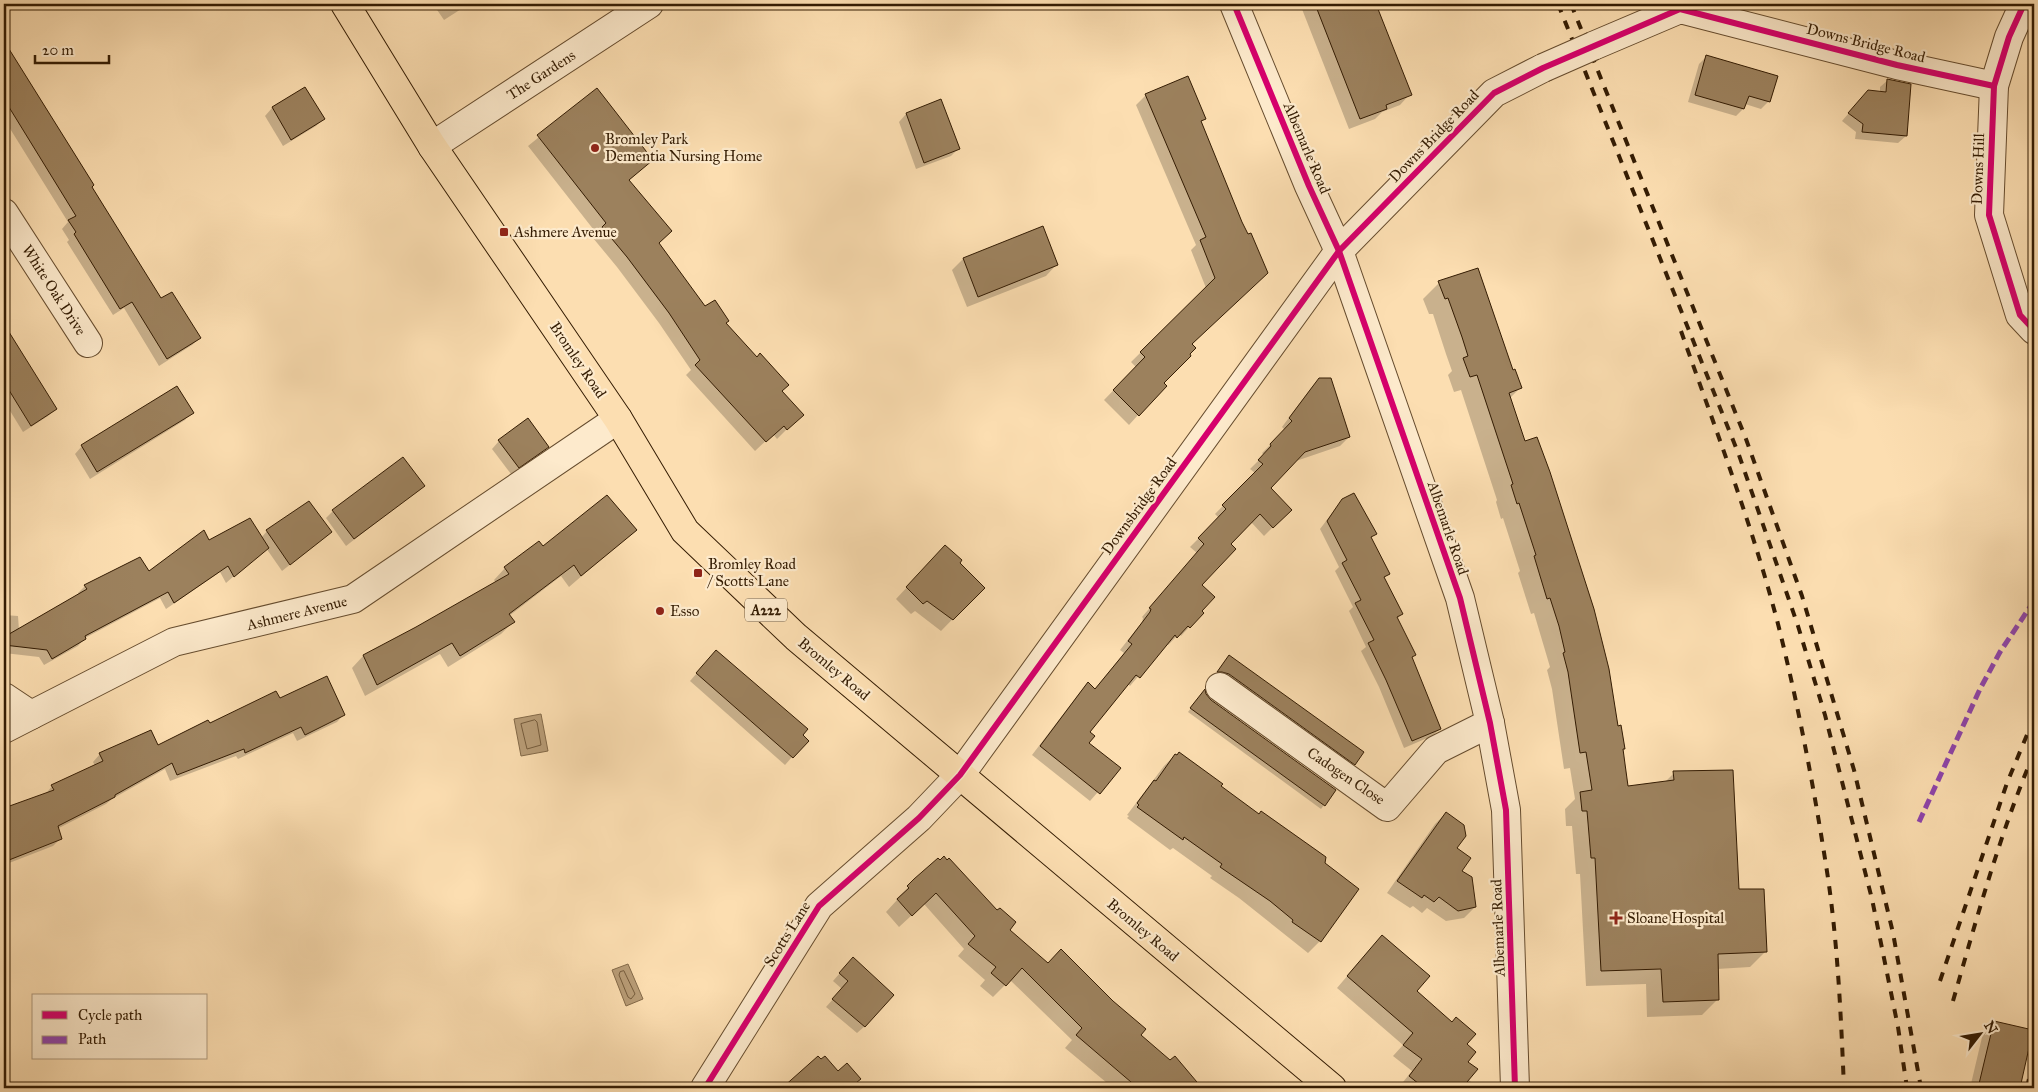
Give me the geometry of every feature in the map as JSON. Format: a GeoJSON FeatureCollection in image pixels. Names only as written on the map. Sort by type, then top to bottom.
{"type":"FeatureCollection","features":[{"type":"Feature","properties":{"kind":"main road","name":"Bromley Road"},"geometry":{"type":"LineString","coordinates":[[345,4],[432,146],[618,419],[685,531],[775,619],[1332,1088]]}},
{"type":"Feature","properties":{"kind":"street","name":"The Gardens"},"geometry":{"type":"LineString","coordinates":[[432,146],[649,4]]}},
{"type":"Feature","properties":{"kind":"street","name":"Albemarle Road"},"geometry":{"type":"LineString","coordinates":[[1234,4],[1309,186],[1338,251],[1460,598],[1490,723],[1506,810],[1515,1088]]}},
{"type":"Feature","properties":{"kind":"street","name":"Downs Hill"},"geometry":{"type":"LineString","coordinates":[[2024,4],[2009,37],[1994,86],[1989,214],[2020,315],[2034,330]]}},
{"type":"Feature","properties":{"kind":"street","name":"Downs Bridge Road"},"geometry":{"type":"LineString","coordinates":[[1338,251],[1494,93],[1543,68],[1680,9],[1897,65],[1994,86]]}},
{"type":"Feature","properties":{"kind":"street","name":"White Oak Drive"},"geometry":{"type":"LineString","coordinates":[[4,213],[88,342]]}},
{"type":"Feature","properties":{"kind":"street","name":"Downsbridge Road"},"geometry":{"type":"LineString","coordinates":[[960,775],[1338,251]]}},
{"type":"Feature","properties":{"kind":"street","name":"Ashmere Avenue"},"geometry":{"type":"LineString","coordinates":[[4,729],[174,642],[353,600],[618,419]]}},
{"type":"Feature","properties":{"kind":"street","name":"Cadogen Close"},"geometry":{"type":"LineString","coordinates":[[1220,687],[1387,807],[1436,750],[1490,723]]}},
{"type":"Feature","properties":{"kind":"street"},"geometry":{"type":"LineString","coordinates":[[4,697],[31,714]]}},
{"type":"Feature","properties":{"kind":"street","name":"Scotts Lane"},"geometry":{"type":"LineString","coordinates":[[709,1087],[819,906],[919,818],[960,775]]}},
{"type":"Feature","properties":{"kind":"water"},"geometry":{"type":"Polygon","coordinates":[[[541,714],[548,751],[521,756],[514,719],[541,714]]]}},
{"type":"Feature","properties":{"kind":"water"},"geometry":{"type":"Polygon","coordinates":[[[628,964],[643,999],[626,1006],[612,970],[628,964]]]}},
{"type":"Feature","properties":{"kind":"building"},"geometry":{"type":"Polygon","coordinates":[[[1315,4],[1376,4],[1412,95],[1386,105],[1387,109],[1360,119],[1315,4]]]}},
{"type":"Feature","properties":{"kind":"building"},"geometry":{"type":"Polygon","coordinates":[[[4,41],[94,185],[92,187],[161,298],[172,292],[201,338],[167,359],[132,302],[120,309],[74,234],[76,232],[68,220],[76,216],[4,99],[4,41]]]}},
{"type":"Feature","properties":{"kind":"building"},"geometry":{"type":"Polygon","coordinates":[[[1706,55],[1778,76],[1770,102],[1749,96],[1744,109],[1695,95],[1706,55]]]}},
{"type":"Feature","properties":{"kind":"building"},"geometry":{"type":"Polygon","coordinates":[[[1188,76],[1206,119],[1201,121],[1242,222],[1248,234],[1251,233],[1268,273],[1192,344],[1196,348],[1190,354],[1191,356],[1164,383],[1167,386],[1139,416],[1113,390],[1145,357],[1140,352],[1215,278],[1200,240],[1206,237],[1145,94],[1188,76]]]}},
{"type":"Feature","properties":{"kind":"building"},"geometry":{"type":"Polygon","coordinates":[[[1887,79],[1911,84],[1907,136],[1862,132],[1863,124],[1848,113],[1868,90],[1886,92],[1887,79]]]}},
{"type":"Feature","properties":{"kind":"building"},"geometry":{"type":"Polygon","coordinates":[[[305,87],[325,119],[291,140],[272,107],[305,87]]]}},
{"type":"Feature","properties":{"kind":"building"},"geometry":{"type":"Polygon","coordinates":[[[597,88],[653,160],[629,180],[672,231],[659,243],[705,306],[715,300],[729,321],[726,323],[757,357],[760,353],[789,385],[782,391],[804,415],[787,430],[784,426],[766,442],[695,365],[700,360],[669,313],[602,227],[606,223],[537,135],[597,88]]]}},
{"type":"Feature","properties":{"kind":"building"},"geometry":{"type":"Polygon","coordinates":[[[941,99],[960,149],[924,163],[906,113],[941,99]]]}},
{"type":"Feature","properties":{"kind":"building"},"geometry":{"type":"Polygon","coordinates":[[[1043,226],[1058,265],[978,297],[963,258],[1043,226]]]}},
{"type":"Feature","properties":{"kind":"building"},"geometry":{"type":"Polygon","coordinates":[[[1478,268],[1513,370],[1515,369],[1522,388],[1509,393],[1525,441],[1537,437],[1594,609],[1609,669],[1618,726],[1621,725],[1628,786],[1674,780],[1673,771],[1733,770],[1739,889],[1764,889],[1767,952],[1718,954],[1719,1000],[1663,1002],[1661,969],[1601,971],[1595,858],[1591,858],[1587,811],[1582,811],[1580,792],[1592,790],[1586,752],[1580,753],[1568,672],[1563,653],[1565,652],[1559,626],[1550,598],[1547,599],[1534,556],[1536,555],[1519,503],[1517,504],[1511,485],[1513,484],[1477,375],[1470,377],[1463,358],[1468,356],[1462,337],[1448,298],[1445,299],[1438,281],[1478,268]]]}},
{"type":"Feature","properties":{"kind":"building"},"geometry":{"type":"Polygon","coordinates":[[[4,324],[57,409],[31,426],[4,382],[4,324]]]}},
{"type":"Feature","properties":{"kind":"building"},"geometry":{"type":"Polygon","coordinates":[[[1319,378],[1331,378],[1350,437],[1305,452],[1271,488],[1292,510],[1273,528],[1260,514],[1231,544],[1236,549],[1202,585],[1215,597],[1202,611],[1204,613],[1177,638],[1175,635],[1140,678],[1136,675],[1090,732],[1095,736],[1089,743],[1121,768],[1100,794],[1040,746],[1088,682],[1095,689],[1132,644],[1128,641],[1150,612],[1151,609],[1149,608],[1204,544],[1198,538],[1226,509],[1222,505],[1263,464],[1258,460],[1292,421],[1289,418],[1319,378]]]}},
{"type":"Feature","properties":{"kind":"building"},"geometry":{"type":"Polygon","coordinates":[[[177,386],[194,413],[97,472],[81,445],[177,386]]]}},
{"type":"Feature","properties":{"kind":"building"},"geometry":{"type":"Polygon","coordinates":[[[528,418],[549,447],[519,468],[498,440],[528,418]]]}},
{"type":"Feature","properties":{"kind":"building"},"geometry":{"type":"Polygon","coordinates":[[[403,457],[425,486],[354,539],[332,510],[403,457]]]}},
{"type":"Feature","properties":{"kind":"building"},"geometry":{"type":"Polygon","coordinates":[[[1354,493],[1377,534],[1371,537],[1390,574],[1384,577],[1403,614],[1397,617],[1416,655],[1412,657],[1441,729],[1412,741],[1368,643],[1374,640],[1355,603],[1361,600],[1342,563],[1347,560],[1327,521],[1342,499],[1354,493]]]}},
{"type":"Feature","properties":{"kind":"building"},"geometry":{"type":"Polygon","coordinates":[[[607,495],[637,530],[581,576],[574,565],[509,614],[515,622],[460,656],[452,643],[377,685],[363,655],[509,574],[504,567],[539,541],[543,546],[607,495]]]}},
{"type":"Feature","properties":{"kind":"building"},"geometry":{"type":"Polygon","coordinates":[[[309,501],[332,532],[290,565],[266,530],[309,501]]]}},
{"type":"Feature","properties":{"kind":"building"},"geometry":{"type":"Polygon","coordinates":[[[250,518],[269,548],[234,577],[228,566],[174,603],[168,592],[85,636],[86,639],[52,659],[47,650],[4,645],[4,637],[87,589],[84,585],[140,557],[149,571],[204,530],[209,540],[250,518]]]}},
{"type":"Feature","properties":{"kind":"building"},"geometry":{"type":"Polygon","coordinates":[[[945,545],[962,560],[960,563],[985,588],[953,620],[927,601],[923,604],[906,587],[945,545]]]}},
{"type":"Feature","properties":{"kind":"building"},"geometry":{"type":"Polygon","coordinates":[[[716,650],[808,729],[803,735],[809,741],[793,758],[696,673],[716,650]]]}},
{"type":"Feature","properties":{"kind":"building"},"geometry":{"type":"Polygon","coordinates":[[[1229,655],[1364,752],[1355,765],[1229,674],[1217,672],[1229,655]]]}},
{"type":"Feature","properties":{"kind":"building"},"geometry":{"type":"Polygon","coordinates":[[[327,676],[345,715],[305,735],[301,727],[245,753],[244,749],[177,775],[172,763],[115,795],[115,797],[58,826],[62,839],[4,862],[4,808],[54,790],[51,785],[103,761],[99,753],[151,730],[158,745],[208,720],[210,723],[276,691],[280,698],[327,676]]]}},
{"type":"Feature","properties":{"kind":"building"},"geometry":{"type":"Polygon","coordinates":[[[1205,689],[1206,694],[1211,700],[1336,790],[1325,806],[1190,708],[1205,689]]]}},
{"type":"Feature","properties":{"kind":"building"},"geometry":{"type":"Polygon","coordinates":[[[1179,752],[1223,784],[1221,786],[1259,814],[1261,811],[1326,857],[1325,863],[1359,889],[1321,942],[1292,922],[1293,920],[1270,901],[1220,867],[1222,864],[1184,837],[1183,840],[1137,807],[1139,805],[1137,803],[1154,780],[1156,781],[1175,754],[1177,755],[1179,752]]]}},
{"type":"Feature","properties":{"kind":"building"},"geometry":{"type":"Polygon","coordinates":[[[1446,812],[1464,825],[1466,836],[1457,848],[1471,858],[1462,871],[1472,877],[1476,907],[1458,911],[1439,897],[1434,902],[1424,895],[1422,898],[1397,881],[1446,812]]]}},
{"type":"Feature","properties":{"kind":"building"},"geometry":{"type":"Polygon","coordinates":[[[944,856],[947,860],[949,858],[997,910],[1000,908],[1016,922],[1010,930],[1048,963],[1061,949],[1113,1001],[1146,1029],[1141,1035],[1170,1060],[1175,1056],[1202,1088],[1138,1088],[1076,1035],[1082,1028],[1022,968],[1006,986],[991,973],[996,967],[968,944],[975,936],[936,893],[912,916],[897,899],[909,888],[907,886],[914,879],[938,858],[940,860],[944,856]]]}},
{"type":"Feature","properties":{"kind":"building"},"geometry":{"type":"Polygon","coordinates":[[[1382,935],[1430,976],[1417,991],[1452,1022],[1456,1017],[1476,1034],[1467,1044],[1476,1052],[1468,1062],[1478,1069],[1462,1088],[1424,1088],[1409,1076],[1422,1059],[1403,1045],[1413,1033],[1347,976],[1382,935]]]}},
{"type":"Feature","properties":{"kind":"building"},"geometry":{"type":"Polygon","coordinates":[[[853,957],[894,995],[865,1027],[832,999],[848,981],[839,973],[853,957]]]}},
{"type":"Feature","properties":{"kind":"building"},"geometry":{"type":"Polygon","coordinates":[[[1994,1021],[2033,1030],[2020,1088],[1978,1088],[1994,1021]]]}},
{"type":"Feature","properties":{"kind":"building"},"geometry":{"type":"Polygon","coordinates":[[[818,1056],[821,1059],[825,1056],[838,1071],[847,1063],[861,1079],[852,1086],[854,1088],[782,1088],[818,1056]]]}},
{"type":"Feature","properties":{"kind":"railway"},"geometry":{"type":"LineString","coordinates":[[1558,4],[1739,455],[1798,626],[1825,715],[1872,899],[1898,1027],[1907,1088]]}},
{"type":"Feature","properties":{"kind":"railway"},"geometry":{"type":"LineString","coordinates":[[1571,4],[1746,439],[1802,596],[1854,770],[1893,933],[1921,1088]]}},
{"type":"Feature","properties":{"kind":"railway"},"geometry":{"type":"LineString","coordinates":[[1681,331],[1757,550],[1778,624],[1800,719],[1823,846],[1831,904],[1839,983],[1844,1088]]}},
{"type":"Feature","properties":{"kind":"railway"},"geometry":{"type":"LineString","coordinates":[[1940,981],[2007,783],[2034,718]]}},
{"type":"Feature","properties":{"kind":"railway"},"geometry":{"type":"LineString","coordinates":[[1953,1001],[2000,844],[2034,753]]}},
{"type":"Feature","properties":{"kind":"railway"},"geometry":{"type":"LineString","coordinates":[[2027,1088],[2034,1055]]}},
{"type":"Feature","properties":{"kind":"marked path"},"geometry":{"type":"LineString","coordinates":[[1919,822],[1980,689],[2000,652],[2034,601]]}},
{"type":"Feature","properties":{"kind":"cycle path"},"geometry":{"type":"LineString","coordinates":[[1234,4],[1309,186],[1339,251],[1460,598],[1490,723],[1506,810],[1515,1088]]}},
{"type":"Feature","properties":{"kind":"cycle path"},"geometry":{"type":"LineString","coordinates":[[2024,4],[2009,37],[1994,86],[1989,215],[2020,315],[2034,330]]}},
{"type":"Feature","properties":{"kind":"cycle path"},"geometry":{"type":"LineString","coordinates":[[705,1088],[819,906],[919,818],[960,775],[1339,251],[1494,93],[1543,68],[1680,9],[1897,65],[1994,86]]}},
{"type":"Feature","properties":{"kind":"place","name":"Bromley Park Dementia Nursing Home"},"geometry":{"type":"Point","coordinates":[595,148]}},
{"type":"Feature","properties":{"kind":"place","name":"Ashmere Avenue"},"geometry":{"type":"Point","coordinates":[504,232]}},
{"type":"Feature","properties":{"kind":"place","name":"Bromley Road / Scotts Lane"},"geometry":{"type":"Point","coordinates":[698,573]}},
{"type":"Feature","properties":{"kind":"place","name":"Esso"},"geometry":{"type":"Point","coordinates":[660,611]}},
{"type":"Feature","properties":{"kind":"place","name":"Sloane Hospital"},"geometry":{"type":"Point","coordinates":[1616,918]}}]}
